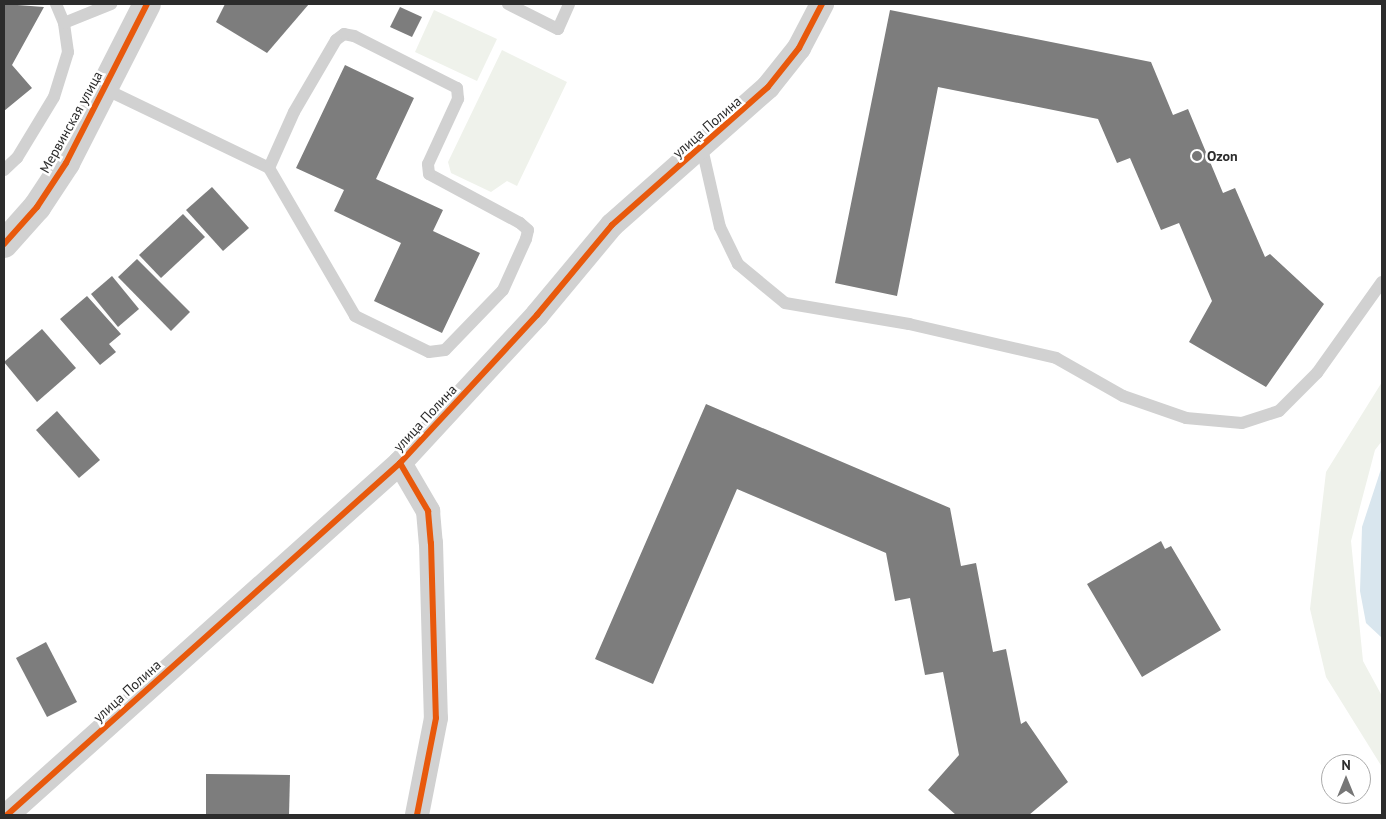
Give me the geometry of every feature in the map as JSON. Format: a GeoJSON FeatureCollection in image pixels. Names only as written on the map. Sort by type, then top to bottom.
{"type":"FeatureCollection","features":[{"type":"Feature","properties":{"kind":"street","name":"Мервинская улица"},"geometry":{"type":"LineString","coordinates":[[4,244],[37,207],[105,89],[147,4]]}},
{"type":"Feature","properties":{"kind":"street","name":"улица Полина"},"geometry":{"type":"LineString","coordinates":[[6,815],[400,463],[537,315],[612,225],[702,148],[768,87],[799,48],[822,4]]}},
{"type":"Feature","properties":{"kind":"street"},"geometry":{"type":"LineString","coordinates":[[400,463],[428,511],[431,543],[436,718],[417,815]]}},
{"type":"Feature","properties":{"kind":"lane"},"geometry":{"type":"LineString","coordinates":[[4,170],[17,158],[54,97],[68,52],[64,23],[56,4]]}},
{"type":"Feature","properties":{"kind":"lane"},"geometry":{"type":"LineString","coordinates":[[64,23],[111,4]]}},
{"type":"Feature","properties":{"kind":"lane"},"geometry":{"type":"LineString","coordinates":[[508,4],[558,29],[569,4]]}},
{"type":"Feature","properties":{"kind":"lane"},"geometry":{"type":"LineString","coordinates":[[105,89],[269,168],[355,316],[429,352],[445,350],[503,290],[526,239],[528,230],[520,223],[429,174],[428,164],[458,99],[457,88],[354,36],[344,34],[336,40],[294,112],[269,168]]}},
{"type":"Feature","properties":{"kind":"lane"},"geometry":{"type":"LineString","coordinates":[[702,148],[720,227],[738,264],[785,303],[909,324],[1056,358],[1123,396],[1186,418],[1242,423],[1279,411],[1317,373],[1382,282]]}},
{"type":"Feature","properties":{"kind":"shaded area"},"geometry":{"type":"Polygon","coordinates":[[[434,10],[497,39],[477,81],[415,52],[434,10]]]}},
{"type":"Feature","properties":{"kind":"shaded area"},"geometry":{"type":"Polygon","coordinates":[[[502,50],[567,82],[517,186],[507,181],[491,192],[451,173],[448,162],[502,50]]]}},
{"type":"Feature","properties":{"kind":"shaded area"},"geometry":{"type":"Polygon","coordinates":[[[1382,382],[1382,441],[1375,450],[1351,541],[1363,661],[1382,696],[1382,767],[1326,677],[1310,609],[1326,472],[1382,382]]]}},
{"type":"Feature","properties":{"kind":"shaded area"},"geometry":{"type":"Polygon","coordinates":[[[1382,466],[1382,638],[1366,623],[1360,591],[1362,527],[1382,466]]]}},
{"type":"Feature","properties":{"kind":"building"},"geometry":{"type":"Polygon","coordinates":[[[4,4],[44,7],[12,65],[32,88],[4,111],[4,4]]]}},
{"type":"Feature","properties":{"kind":"building"},"geometry":{"type":"Polygon","coordinates":[[[225,4],[309,4],[267,53],[216,22],[225,4]]]}},
{"type":"Feature","properties":{"kind":"building"},"geometry":{"type":"Polygon","coordinates":[[[400,7],[422,17],[412,37],[390,27],[400,7]]]}},
{"type":"Feature","properties":{"kind":"building"},"geometry":{"type":"Polygon","coordinates":[[[890,10],[1151,62],[1173,115],[1188,109],[1223,193],[1235,188],[1265,257],[1270,254],[1324,304],[1266,387],[1189,342],[1212,301],[1179,223],[1161,230],[1130,158],[1117,163],[1098,119],[938,87],[897,296],[835,283],[890,10]]]}},
{"type":"Feature","properties":{"kind":"building"},"geometry":{"type":"Polygon","coordinates":[[[345,65],[414,98],[376,179],[443,210],[433,231],[480,253],[442,333],[374,301],[401,243],[334,211],[344,190],[296,168],[345,65]]]}},
{"type":"Feature","properties":{"kind":"building"},"geometry":{"type":"Polygon","coordinates":[[[212,187],[249,228],[223,251],[186,210],[212,187]]]}},
{"type":"Feature","properties":{"kind":"building"},"geometry":{"type":"Polygon","coordinates":[[[183,214],[205,237],[161,278],[139,255],[183,214]]]}},
{"type":"Feature","properties":{"kind":"building"},"geometry":{"type":"Polygon","coordinates":[[[137,259],[190,312],[171,331],[118,277],[137,259]]]}},
{"type":"Feature","properties":{"kind":"building"},"geometry":{"type":"Polygon","coordinates":[[[112,276],[139,309],[118,327],[91,294],[112,276]]]}},
{"type":"Feature","properties":{"kind":"building"},"geometry":{"type":"Polygon","coordinates":[[[87,296],[121,334],[109,344],[116,352],[100,365],[60,319],[87,296]]]}},
{"type":"Feature","properties":{"kind":"building"},"geometry":{"type":"Polygon","coordinates":[[[42,329],[76,368],[37,402],[4,362],[42,329]]]}},
{"type":"Feature","properties":{"kind":"building"},"geometry":{"type":"Polygon","coordinates":[[[706,404],[950,508],[961,566],[976,563],[993,652],[1006,649],[1021,724],[1026,721],[1068,782],[1029,815],[956,815],[928,790],[959,755],[943,672],[925,675],[910,598],[895,601],[886,553],[737,489],[653,684],[595,659],[706,404]]]}},
{"type":"Feature","properties":{"kind":"building"},"geometry":{"type":"Polygon","coordinates":[[[57,411],[100,460],[79,478],[36,430],[57,411]]]}},
{"type":"Feature","properties":{"kind":"building"},"geometry":{"type":"Polygon","coordinates":[[[1161,541],[1165,549],[1171,546],[1221,630],[1142,677],[1087,584],[1161,541]]]}},
{"type":"Feature","properties":{"kind":"building"},"geometry":{"type":"Polygon","coordinates":[[[46,642],[77,702],[47,717],[16,658],[46,642]]]}},
{"type":"Feature","properties":{"kind":"building"},"geometry":{"type":"Polygon","coordinates":[[[206,774],[290,775],[289,815],[206,815],[206,774]]]}},
{"type":"Feature","properties":{"kind":"cycle path"},"geometry":{"type":"LineString","coordinates":[[4,244],[37,207],[66,163],[147,4]]}},
{"type":"Feature","properties":{"kind":"cycle path"},"geometry":{"type":"LineString","coordinates":[[7,815],[400,463],[537,315],[612,225],[768,87],[799,48],[822,4]]}},
{"type":"Feature","properties":{"kind":"cycle path"},"geometry":{"type":"LineString","coordinates":[[400,463],[428,511],[431,543],[436,718],[417,815]]}},
{"type":"Feature","properties":{"kind":"place","name":"Ozon"},"geometry":{"type":"Point","coordinates":[1197,156]}}]}
